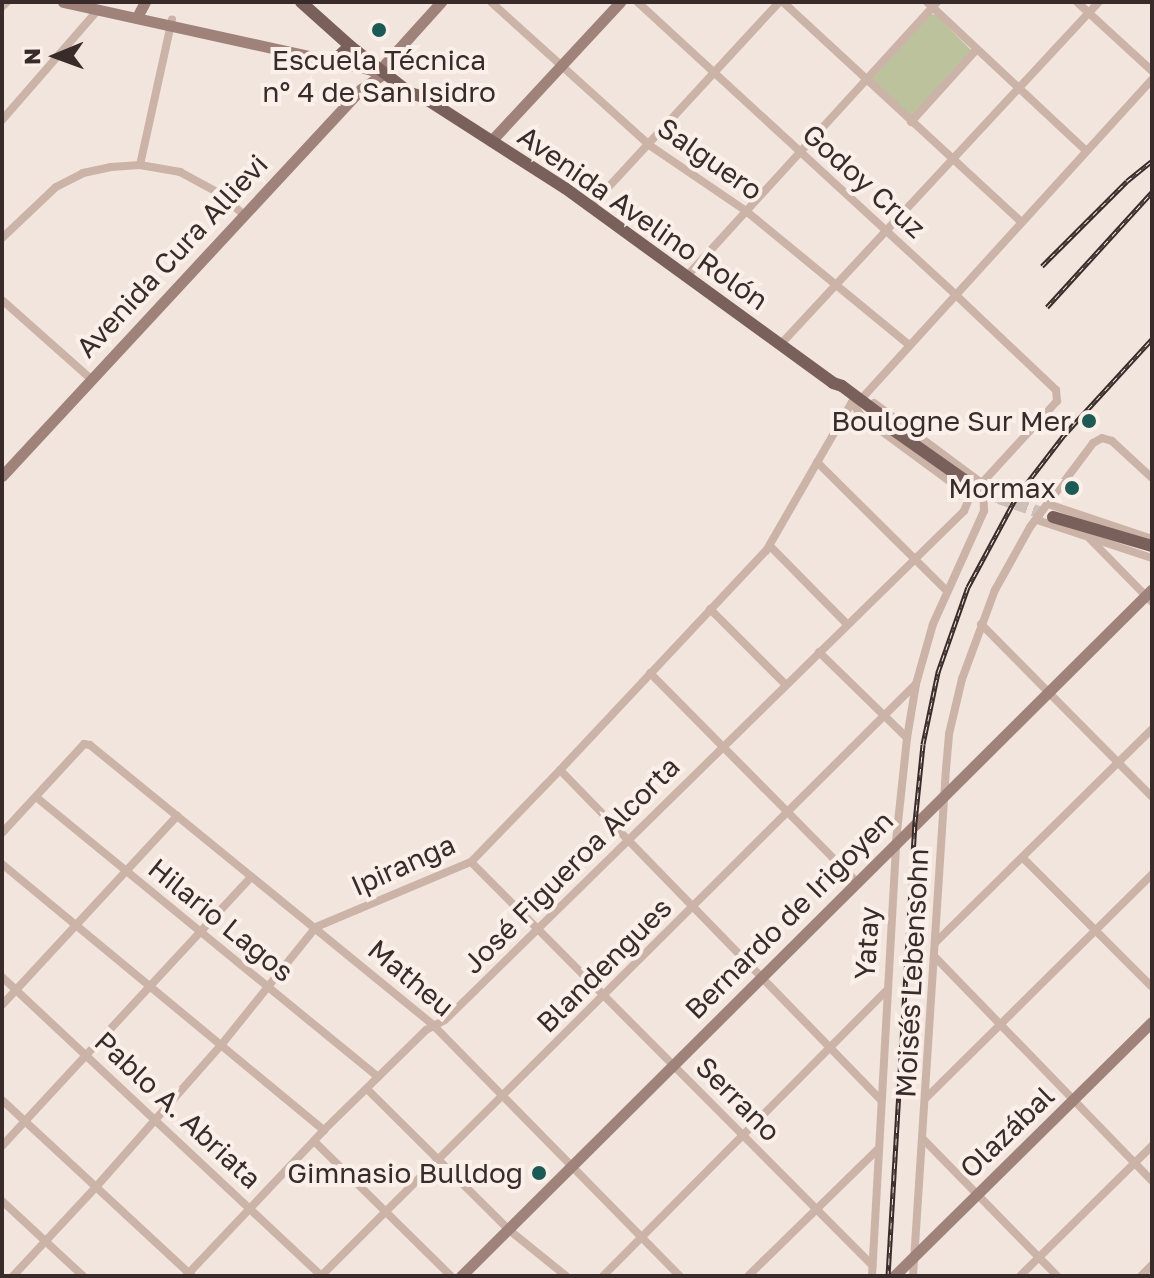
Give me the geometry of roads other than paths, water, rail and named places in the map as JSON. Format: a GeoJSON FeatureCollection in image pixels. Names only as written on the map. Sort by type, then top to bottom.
{"type":"FeatureCollection","features":[{"type":"Feature","properties":{"kind":"main road","name":"Avenida Avelino Rolón"},"geometry":{"type":"LineString","coordinates":[[301,2],[350,46],[387,73],[591,206],[878,413],[883,421],[966,481]]}},
{"type":"Feature","properties":{"kind":"main road","name":"Avenida Avelino Rolón"},"geometry":{"type":"LineString","coordinates":[[337,32],[352,38],[387,73]]}},
{"type":"Feature","properties":{"kind":"main road"},"geometry":{"type":"LineString","coordinates":[[338,57],[350,46]]}},
{"type":"Feature","properties":{"kind":"main road"},"geometry":{"type":"LineString","coordinates":[[1051,510],[1149,550]]}},
{"type":"Feature","properties":{"kind":"street"},"geometry":{"type":"LineString","coordinates":[[2,7],[7,2]]}},
{"type":"Feature","properties":{"kind":"street"},"geometry":{"type":"LineString","coordinates":[[63,2],[140,10],[364,77],[387,73],[441,2]]}},
{"type":"Feature","properties":{"kind":"street","name":"Salguero"},"geometry":{"type":"LineString","coordinates":[[491,2],[649,145],[746,211],[837,282],[909,345]]}},
{"type":"Feature","properties":{"kind":"street"},"geometry":{"type":"LineString","coordinates":[[491,141],[620,2]]}},
{"type":"Feature","properties":{"kind":"street","name":"Godoy Cruz"},"geometry":{"type":"LineString","coordinates":[[637,2],[955,294],[1057,395]]}},
{"type":"Feature","properties":{"kind":"street"},"geometry":{"type":"LineString","coordinates":[[591,206],[781,2],[1020,221]]}},
{"type":"Feature","properties":{"kind":"street"},"geometry":{"type":"LineString","coordinates":[[1077,2],[1152,71]]}},
{"type":"Feature","properties":{"kind":"street"},"geometry":{"type":"LineString","coordinates":[[780,345],[1099,2]]}},
{"type":"Feature","properties":{"kind":"street"},"geometry":{"type":"LineString","coordinates":[[687,276],[932,3],[976,50],[1086,151]]}},
{"type":"Feature","properties":{"kind":"street"},"geometry":{"type":"LineString","coordinates":[[2,120],[96,6]]}},
{"type":"Feature","properties":{"kind":"street"},"geometry":{"type":"LineString","coordinates":[[172,22],[338,57],[364,77]]}},
{"type":"Feature","properties":{"kind":"street"},"geometry":{"type":"LineString","coordinates":[[140,165],[172,22]]}},
{"type":"Feature","properties":{"kind":"street"},"geometry":{"type":"LineString","coordinates":[[911,122],[976,50]]}},
{"type":"Feature","properties":{"kind":"street","name":"Avenida Cura Allievi"},"geometry":{"type":"LineString","coordinates":[[2,476],[243,214],[364,77]]}},
{"type":"Feature","properties":{"kind":"street","name":"Ipiranga"},"geometry":{"type":"LineString","coordinates":[[13,1276],[222,1044],[316,927],[471,862],[560,770],[770,546],[857,398],[1152,80]]}},
{"type":"Feature","properties":{"kind":"street"},"geometry":{"type":"LineString","coordinates":[[2,238],[42,198],[71,179],[98,170],[140,165],[171,170],[193,178],[217,192],[243,214]]}},
{"type":"Feature","properties":{"kind":"street"},"geometry":{"type":"LineString","coordinates":[[2,300],[91,379]]}},
{"type":"Feature","properties":{"kind":"street","name":"José Figueroa Alcorta"},"geometry":{"type":"LineString","coordinates":[[189,1275],[324,1130],[434,1026],[445,1020],[968,507],[970,496],[1057,401],[1057,395]]}},
{"type":"Feature","properties":{"kind":"street","name":"Avenida Avelino Rolón"},"geometry":{"type":"LineString","coordinates":[[857,398],[983,484]]}},
{"type":"Feature","properties":{"kind":"street","name":"Avenida Avelino Rolón"},"geometry":{"type":"LineString","coordinates":[[857,398],[861,416],[970,496]]}},
{"type":"Feature","properties":{"kind":"street","name":"Moisés Lebensohn"},"geometry":{"type":"LineString","coordinates":[[913,1276],[944,792],[954,708],[995,590],[1037,520],[1051,510],[1093,443],[1107,439],[1152,478]]}},
{"type":"Feature","properties":{"kind":"street"},"geometry":{"type":"LineString","coordinates":[[817,462],[946,590]]}},
{"type":"Feature","properties":{"kind":"street","name":"Yatay"},"geometry":{"type":"LineString","coordinates":[[872,1276],[886,991],[896,841],[907,738],[916,684],[946,590],[984,511],[983,484]]}},
{"type":"Feature","properties":{"kind":"street"},"geometry":{"type":"LineString","coordinates":[[1051,510],[1152,539]]}},
{"type":"Feature","properties":{"kind":"street"},"geometry":{"type":"LineString","coordinates":[[1037,520],[1089,539],[1149,550]]}},
{"type":"Feature","properties":{"kind":"street"},"geometry":{"type":"LineString","coordinates":[[1089,539],[1150,596]]}},
{"type":"Feature","properties":{"kind":"street"},"geometry":{"type":"LineString","coordinates":[[770,546],[847,624]]}},
{"type":"Feature","properties":{"kind":"street","name":"Bernardo de Irigoyen"},"geometry":{"type":"LineString","coordinates":[[461,1276],[944,792],[1150,596]]}},
{"type":"Feature","properties":{"kind":"street"},"geometry":{"type":"LineString","coordinates":[[710,609],[785,684]]}},
{"type":"Feature","properties":{"kind":"street"},"geometry":{"type":"LineString","coordinates":[[981,624],[1152,797]]}},
{"type":"Feature","properties":{"kind":"street"},"geometry":{"type":"LineString","coordinates":[[819,652],[907,738]]}},
{"type":"Feature","properties":{"kind":"street"},"geometry":{"type":"LineString","coordinates":[[650,673],[856,881]]}},
{"type":"Feature","properties":{"kind":"street","name":"Blandengues"},"geometry":{"type":"LineString","coordinates":[[322,1276],[916,684]]}},
{"type":"Feature","properties":{"kind":"street"},"geometry":{"type":"LineString","coordinates":[[936,942],[1152,729]]}},
{"type":"Feature","properties":{"kind":"street","name":"Matheu"},"geometry":{"type":"LineString","coordinates":[[36,797],[87,744],[316,927],[434,1026],[680,1276]]}},
{"type":"Feature","properties":{"kind":"street"},"geometry":{"type":"LineString","coordinates":[[560,770],[881,1100]]}},
{"type":"Feature","properties":{"kind":"street"},"geometry":{"type":"LineString","coordinates":[[2,833],[36,797]]}},
{"type":"Feature","properties":{"kind":"street","name":"Hilario Lagos"},"geometry":{"type":"LineString","coordinates":[[36,797],[378,1077]]}},
{"type":"Feature","properties":{"kind":"street"},"geometry":{"type":"LineString","coordinates":[[2,1005],[177,816]]}},
{"type":"Feature","properties":{"kind":"street"},"geometry":{"type":"LineString","coordinates":[[1023,858],[1152,987]]}},
{"type":"Feature","properties":{"kind":"street","name":"Serrano"},"geometry":{"type":"LineString","coordinates":[[471,862],[872,1265]]}},
{"type":"Feature","properties":{"kind":"street"},"geometry":{"type":"LineString","coordinates":[[2,864],[324,1130]]}},
{"type":"Feature","properties":{"kind":"street"},"geometry":{"type":"LineString","coordinates":[[926,1098],[1152,874]]}},
{"type":"Feature","properties":{"kind":"street"},"geometry":{"type":"LineString","coordinates":[[2,1146],[251,877]]}},
{"type":"Feature","properties":{"kind":"street"},"geometry":{"type":"LineString","coordinates":[[935,957],[1152,1181]]}},
{"type":"Feature","properties":{"kind":"street","name":"Pablo A. Abriata"},"geometry":{"type":"LineString","coordinates":[[2,977],[322,1276]]}},
{"type":"Feature","properties":{"kind":"street"},"geometry":{"type":"LineString","coordinates":[[603,1276],[886,991]]}},
{"type":"Feature","properties":{"kind":"street","name":"Olazábal"},"geometry":{"type":"LineString","coordinates":[[894,1276],[1152,1022]]}},
{"type":"Feature","properties":{"kind":"street"},"geometry":{"type":"LineString","coordinates":[[367,1089],[508,1229],[566,1276]]}},
{"type":"Feature","properties":{"kind":"street"},"geometry":{"type":"LineString","coordinates":[[2,1100],[189,1275]]}},
{"type":"Feature","properties":{"kind":"street"},"geometry":{"type":"LineString","coordinates":[[924,1140],[1057,1276]]}},
{"type":"Feature","properties":{"kind":"street"},"geometry":{"type":"LineString","coordinates":[[314,1141],[451,1276]]}},
{"type":"Feature","properties":{"kind":"street"},"geometry":{"type":"LineString","coordinates":[[1020,1276],[1152,1146]]}},
{"type":"Feature","properties":{"kind":"street"},"geometry":{"type":"LineString","coordinates":[[748,1276],[878,1149]]}},
{"type":"Feature","properties":{"kind":"street"},"geometry":{"type":"LineString","coordinates":[[2,1201],[83,1276]]}},
{"type":"Feature","properties":{"kind":"street"},"geometry":{"type":"LineString","coordinates":[[1141,1276],[1152,1265]]}},
{"type":"Feature","properties":{"kind":"tunnel"},"geometry":{"type":"LineString","coordinates":[[966,481],[999,498],[1053,517]]}},
{"type":"Feature","properties":{"kind":"railway"},"geometry":{"type":"LineString","coordinates":[[1042,266],[1127,181],[1152,161]]}},
{"type":"Feature","properties":{"kind":"railway"},"geometry":{"type":"LineString","coordinates":[[1047,307],[1152,192]]}},
{"type":"Feature","properties":{"kind":"railway"},"geometry":{"type":"LineString","coordinates":[[888,1276],[915,822],[923,744],[938,672],[968,587],[1017,496],[1064,435],[1152,339]]}},
{"type":"Feature","properties":{"kind":"place","name":"Escuela Técnica n° 4 de San Isidro"},"geometry":{"type":"Point","coordinates":[379,30]}},
{"type":"Feature","properties":{"kind":"place","name":"Boulogne Sur Mer"},"geometry":{"type":"Point","coordinates":[1089,421]}},
{"type":"Feature","properties":{"kind":"place","name":"Mormax"},"geometry":{"type":"Point","coordinates":[1072,488]}},
{"type":"Feature","properties":{"kind":"place","name":"Gimnasio Bulldog"},"geometry":{"type":"Point","coordinates":[539,1173]}}]}
